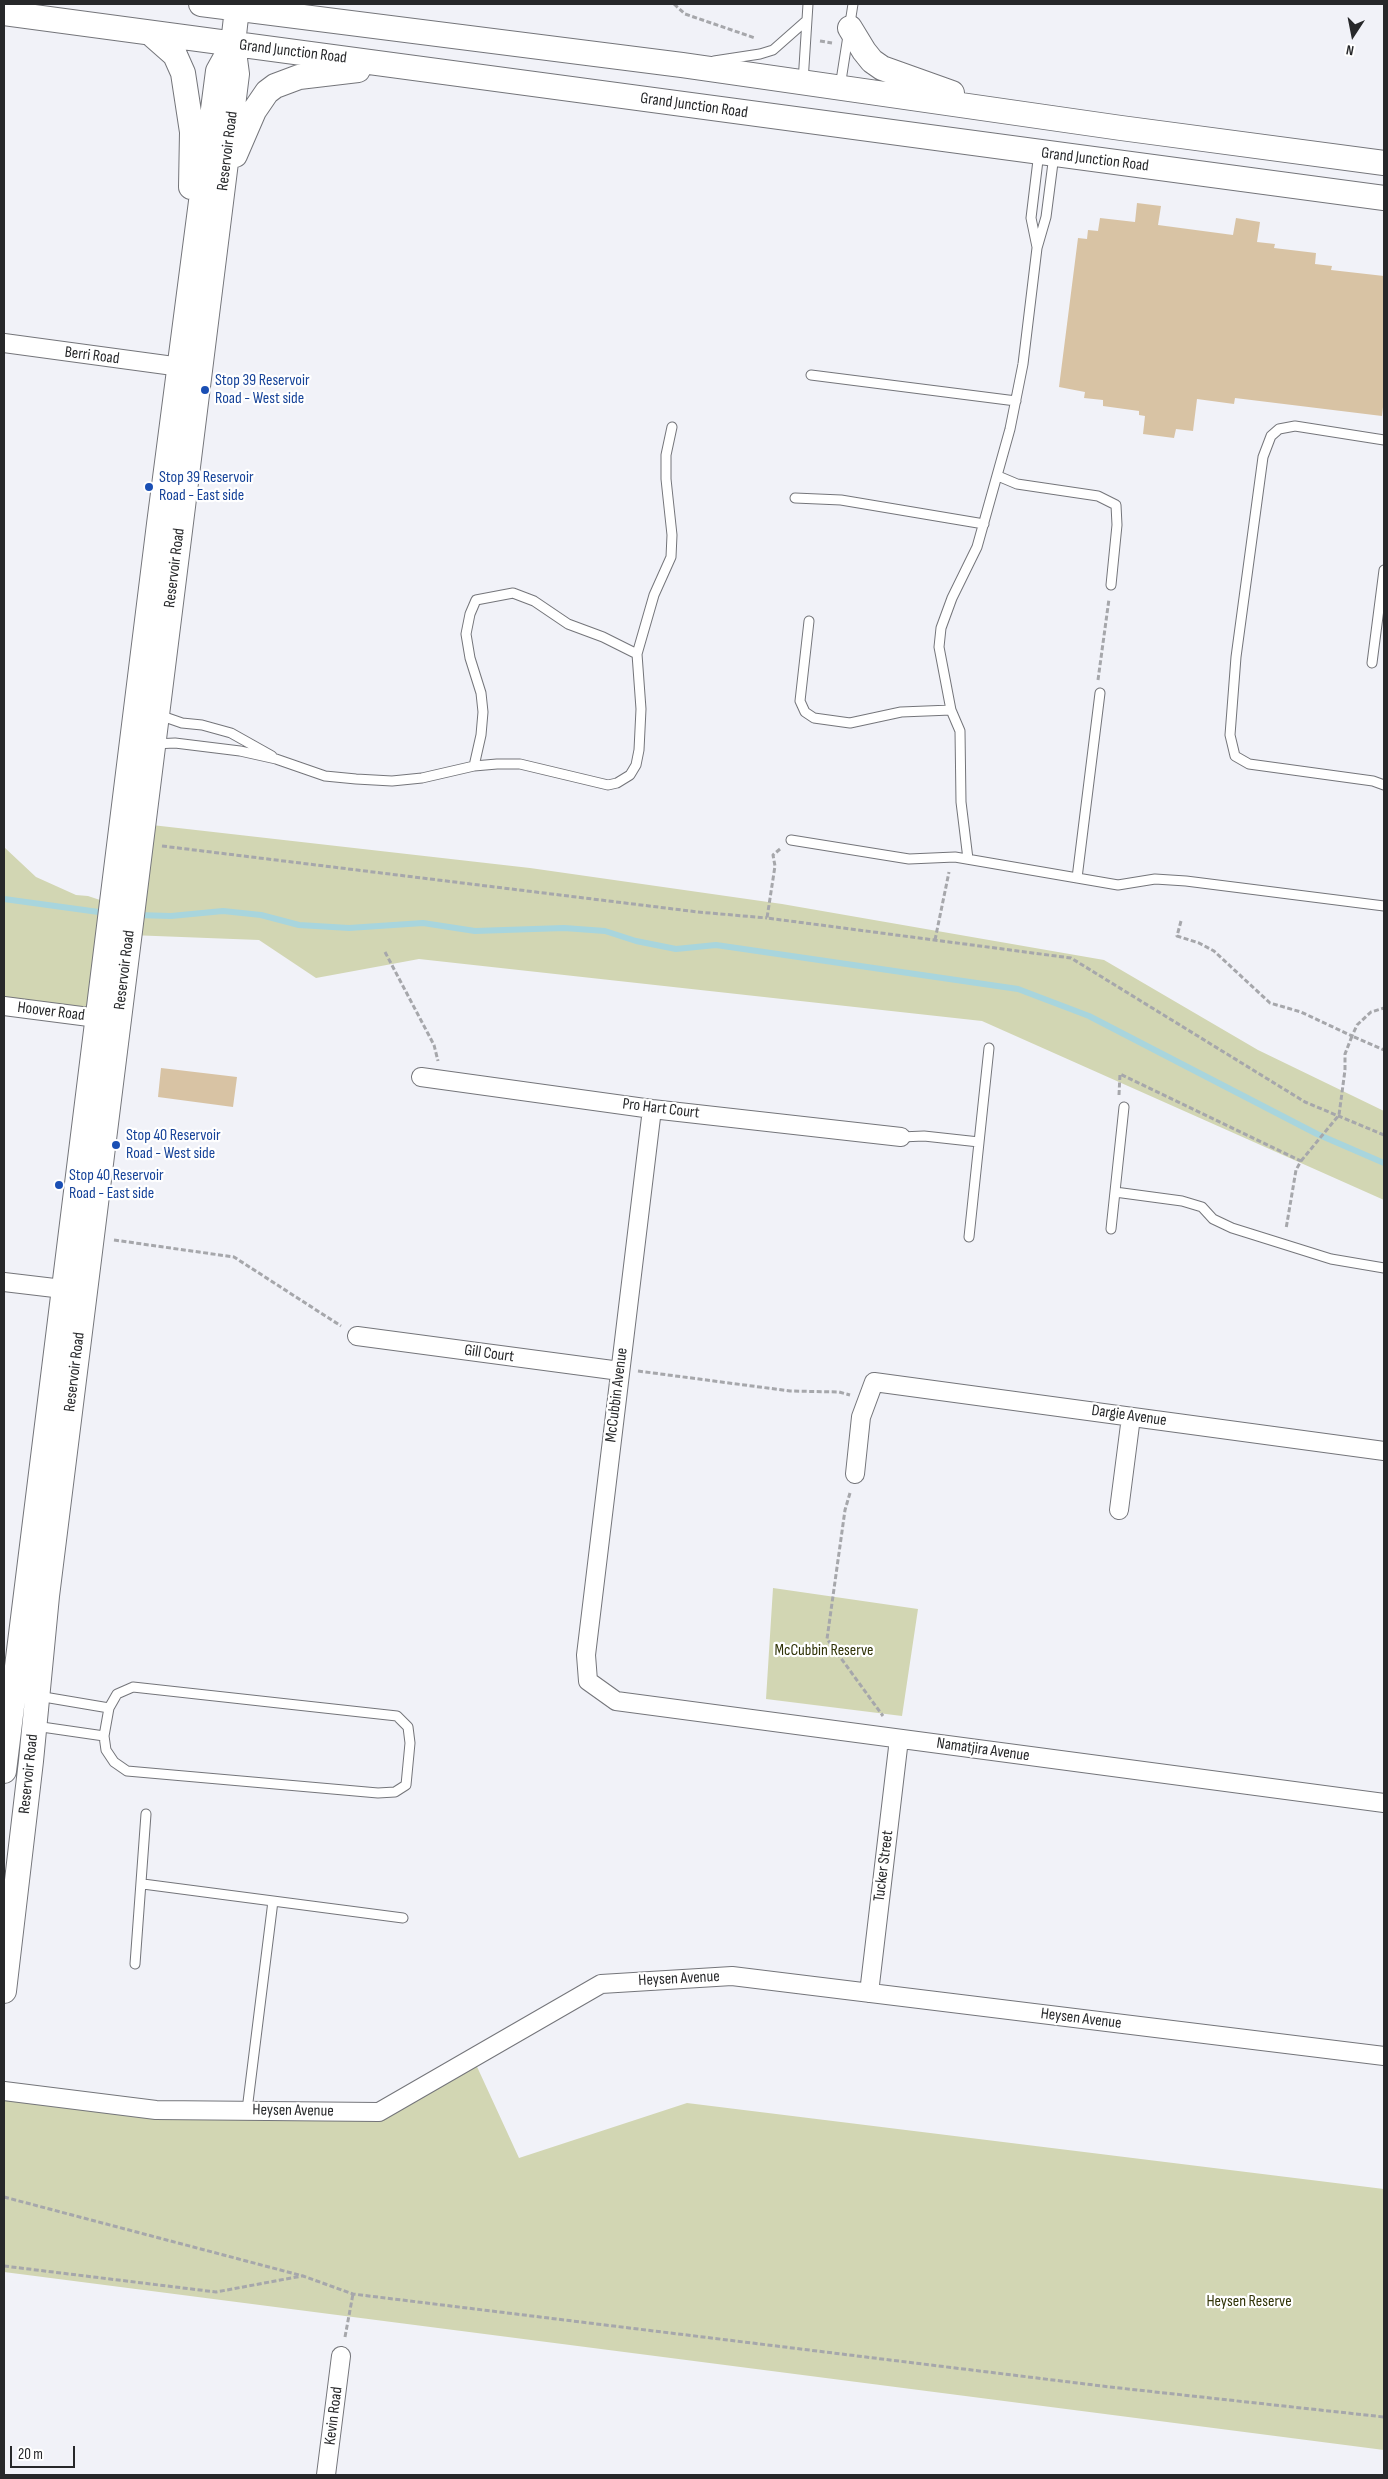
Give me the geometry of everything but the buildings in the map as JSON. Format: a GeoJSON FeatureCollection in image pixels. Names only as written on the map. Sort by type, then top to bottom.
{"type":"FeatureCollection","features":[{"type":"Feature","properties":{"kind":"main road"},"geometry":{"type":"LineString","coordinates":[[201,4],[682,65],[998,111],[1384,163]]}},
{"type":"Feature","properties":{"kind":"main road"},"geometry":{"type":"LineString","coordinates":[[234,44],[237,8]]}},
{"type":"Feature","properties":{"kind":"main road","name":"Grand Junction Road"},"geometry":{"type":"LineString","coordinates":[[4,13],[1384,198]]}},
{"type":"Feature","properties":{"kind":"main road"},"geometry":{"type":"LineString","coordinates":[[850,28],[868,56],[882,68],[998,111]]}},
{"type":"Feature","properties":{"kind":"main road"},"geometry":{"type":"LineString","coordinates":[[150,33],[180,61],[186,84],[192,132],[190,296]]}},
{"type":"Feature","properties":{"kind":"main road","name":"Reservoir Road"},"geometry":{"type":"LineString","coordinates":[[4,1771],[74,1291],[190,368],[224,184],[237,74],[234,44]]}},
{"type":"Feature","properties":{"kind":"main road","name":"Reservoir Road"},"geometry":{"type":"LineString","coordinates":[[126,876],[140,844],[156,714],[190,368],[190,296],[218,71],[234,44]]}},
{"type":"Feature","properties":{"kind":"main road"},"geometry":{"type":"LineString","coordinates":[[224,184],[254,111],[267,92],[275,86],[299,77],[319,74],[407,67]]}},
{"type":"Feature","properties":{"kind":"main road"},"geometry":{"type":"LineString","coordinates":[[798,120],[803,83]]}},
{"type":"Feature","properties":{"kind":"main road"},"geometry":{"type":"LineString","coordinates":[[834,125],[840,87]]}},
{"type":"Feature","properties":{"kind":"main road","name":"Reservoir Road"},"geometry":{"type":"LineString","coordinates":[[4,1991],[9,1902],[38,1696],[74,1291],[91,1237],[108,1019]]}},
{"type":"Feature","properties":{"kind":"street","name":"Berri Road"},"geometry":{"type":"LineString","coordinates":[[4,343],[190,368]]}},
{"type":"Feature","properties":{"kind":"street","name":"Hoover Road"},"geometry":{"type":"LineString","coordinates":[[4,1006],[108,1019]]}},
{"type":"Feature","properties":{"kind":"street","name":"Pro Hart Court"},"geometry":{"type":"LineString","coordinates":[[421,1077],[652,1108],[901,1137]]}},
{"type":"Feature","properties":{"kind":"street","name":"McCubbin Avenue"},"geometry":{"type":"LineString","coordinates":[[588,1681],[586,1655],[652,1108]]}},
{"type":"Feature","properties":{"kind":"street"},"geometry":{"type":"LineString","coordinates":[[4,1282],[74,1291]]}},
{"type":"Feature","properties":{"kind":"street","name":"Gill Court"},"geometry":{"type":"LineString","coordinates":[[357,1336],[620,1371]]}},
{"type":"Feature","properties":{"kind":"street","name":"Dargie Avenue"},"geometry":{"type":"LineString","coordinates":[[867,1401],[874,1382],[1384,1451]]}},
{"type":"Feature","properties":{"kind":"street"},"geometry":{"type":"LineString","coordinates":[[855,1474],[861,1417],[867,1401]]}},
{"type":"Feature","properties":{"kind":"street"},"geometry":{"type":"LineString","coordinates":[[1119,1510],[1131,1416]]}},
{"type":"Feature","properties":{"kind":"street","name":"Namatjira Avenue"},"geometry":{"type":"LineString","coordinates":[[588,1681],[616,1702],[1384,1804]]}},
{"type":"Feature","properties":{"kind":"street","name":"Tucker Street"},"geometry":{"type":"LineString","coordinates":[[869,1993],[899,1739]]}},
{"type":"Feature","properties":{"kind":"street","name":"Heysen Avenue"},"geometry":{"type":"LineString","coordinates":[[4,2091],[156,2110],[379,2112],[601,1984],[732,1976],[1384,2056]]}},
{"type":"Feature","properties":{"kind":"street","name":"Kevin Road"},"geometry":{"type":"LineString","coordinates":[[326,2475],[341,2356]]}},
{"type":"Feature","properties":{"kind":"lane"},"geometry":{"type":"LineString","coordinates":[[803,83],[808,4]]}},
{"type":"Feature","properties":{"kind":"lane"},"geometry":{"type":"LineString","coordinates":[[840,87],[853,4]]}},
{"type":"Feature","properties":{"kind":"lane"},"geometry":{"type":"LineString","coordinates":[[682,65],[760,54],[773,50],[807,20]]}},
{"type":"Feature","properties":{"kind":"lane"},"geometry":{"type":"LineString","coordinates":[[968,858],[961,802],[960,731],[951,710],[940,647],[941,628],[984,524],[998,476],[1016,400],[1023,364],[1037,248],[1046,217],[1046,154]]}},
{"type":"Feature","properties":{"kind":"lane"},"geometry":{"type":"LineString","coordinates":[[1037,248],[1031,218],[1046,154]]}},
{"type":"Feature","properties":{"kind":"lane"},"geometry":{"type":"LineString","coordinates":[[811,375],[1016,400]]}},
{"type":"Feature","properties":{"kind":"lane"},"geometry":{"type":"LineString","coordinates":[[1384,440],[1295,426],[1279,429],[1271,436],[1263,456],[1236,657],[1230,736],[1235,756],[1249,764],[1384,785]]}},
{"type":"Feature","properties":{"kind":"lane"},"geometry":{"type":"LineString","coordinates":[[152,744],[175,744],[240,751],[276,759],[325,776],[356,780],[392,781],[422,778],[474,766],[520,764],[608,785],[617,783],[630,775],[636,765],[639,750],[641,709],[637,654],[654,595],[671,557],[672,535],[666,455],[672,427]]}},
{"type":"Feature","properties":{"kind":"lane"},"geometry":{"type":"LineString","coordinates":[[998,476],[1017,484],[1098,496],[1116,505],[1117,525],[1111,585]]}},
{"type":"Feature","properties":{"kind":"lane"},"geometry":{"type":"LineString","coordinates":[[795,498],[841,500],[984,524]]}},
{"type":"Feature","properties":{"kind":"lane"},"geometry":{"type":"LineString","coordinates":[[1372,663],[1384,570]]}},
{"type":"Feature","properties":{"kind":"lane"},"geometry":{"type":"LineString","coordinates":[[474,766],[481,735],[483,712],[481,693],[470,658],[466,634],[470,614],[476,600],[513,592],[534,601],[568,624],[603,636],[637,654]]}},
{"type":"Feature","properties":{"kind":"lane"},"geometry":{"type":"LineString","coordinates":[[809,621],[800,701],[805,712],[814,718],[850,723],[863,722],[901,712],[951,710]]}},
{"type":"Feature","properties":{"kind":"lane"},"geometry":{"type":"LineString","coordinates":[[1077,878],[1100,693]]}},
{"type":"Feature","properties":{"kind":"lane"},"geometry":{"type":"LineString","coordinates":[[156,714],[182,723],[202,725],[231,733],[276,759]]}},
{"type":"Feature","properties":{"kind":"lane"},"geometry":{"type":"LineString","coordinates":[[791,840],[910,859],[968,858],[1118,885],[1155,879],[1186,881],[1384,906]]}},
{"type":"Feature","properties":{"kind":"lane"},"geometry":{"type":"LineString","coordinates":[[968,1237],[990,1048]]}},
{"type":"Feature","properties":{"kind":"lane"},"geometry":{"type":"LineString","coordinates":[[1111,1229],[1124,1107]]}},
{"type":"Feature","properties":{"kind":"lane"},"geometry":{"type":"LineString","coordinates":[[901,1137],[924,1136],[979,1142]]}},
{"type":"Feature","properties":{"kind":"lane"},"geometry":{"type":"LineString","coordinates":[[1115,1192],[1182,1201],[1202,1207],[1213,1219],[1232,1228],[1331,1259],[1384,1268]]}},
{"type":"Feature","properties":{"kind":"lane"},"geometry":{"type":"LineString","coordinates":[[134,1687],[397,1716],[408,1727],[410,1743],[406,1785],[396,1792],[378,1793],[127,1771],[114,1762],[106,1750],[104,1736],[109,1708],[117,1694],[134,1687]]}},
{"type":"Feature","properties":{"kind":"lane"},"geometry":{"type":"LineString","coordinates":[[38,1696],[109,1708]]}},
{"type":"Feature","properties":{"kind":"lane"},"geometry":{"type":"LineString","coordinates":[[35,1726],[104,1736]]}},
{"type":"Feature","properties":{"kind":"lane"},"geometry":{"type":"LineString","coordinates":[[135,1964],[143,1884],[146,1814]]}},
{"type":"Feature","properties":{"kind":"lane"},"geometry":{"type":"LineString","coordinates":[[143,1884],[403,1918]]}},
{"type":"Feature","properties":{"kind":"lane"},"geometry":{"type":"LineString","coordinates":[[248,2110],[273,1901]]}},
{"type":"Feature","properties":{"kind":"path"},"geometry":{"type":"LineString","coordinates":[[674,4],[685,14],[710,24],[755,38],[774,37],[773,50]]}},
{"type":"Feature","properties":{"kind":"path"},"geometry":{"type":"LineString","coordinates":[[816,40],[832,43]]}},
{"type":"Feature","properties":{"kind":"path"},"geometry":{"type":"LineString","coordinates":[[1100,693],[1098,679],[1111,585]]}},
{"type":"Feature","properties":{"kind":"path"},"geometry":{"type":"LineString","coordinates":[[766,918],[775,866],[773,855],[791,840]]}},
{"type":"Feature","properties":{"kind":"path"},"geometry":{"type":"LineString","coordinates":[[140,844],[698,912],[766,918],[1071,958],[1305,1102],[1384,1135]]}},
{"type":"Feature","properties":{"kind":"path"},"geometry":{"type":"LineString","coordinates":[[935,940],[952,857]]}},
{"type":"Feature","properties":{"kind":"path"},"geometry":{"type":"LineString","coordinates":[[1181,921],[1177,936],[1214,950],[1270,1003],[1301,1012],[1384,1050]]}},
{"type":"Feature","properties":{"kind":"path"},"geometry":{"type":"LineString","coordinates":[[385,952],[434,1045],[444,1081]]}},
{"type":"Feature","properties":{"kind":"path"},"geometry":{"type":"LineString","coordinates":[[1280,1243],[1289,1221],[1296,1170],[1338,1115],[1346,1070],[1345,1054],[1352,1036],[1357,1025],[1371,1012],[1384,1008]]}},
{"type":"Feature","properties":{"kind":"path"},"geometry":{"type":"LineString","coordinates":[[1124,1107],[1118,1094],[1120,1074],[1301,1161]]}},
{"type":"Feature","properties":{"kind":"path"},"geometry":{"type":"LineString","coordinates":[[91,1237],[234,1257],[357,1336]]}},
{"type":"Feature","properties":{"kind":"path"},"geometry":{"type":"LineString","coordinates":[[620,1371],[634,1370],[790,1391],[839,1392],[867,1401]]}},
{"type":"Feature","properties":{"kind":"path"},"geometry":{"type":"LineString","coordinates":[[855,1474],[845,1510],[827,1639],[899,1739]]}},
{"type":"Feature","properties":{"kind":"path"},"geometry":{"type":"LineString","coordinates":[[4,2196],[303,2276],[353,2294],[1110,2388],[1384,2417]]}},
{"type":"Feature","properties":{"kind":"path"},"geometry":{"type":"LineString","coordinates":[[4,2266],[216,2292],[303,2276]]}},
{"type":"Feature","properties":{"kind":"path"},"geometry":{"type":"LineString","coordinates":[[341,2356],[353,2294]]}},
{"type":"Feature","properties":{"kind":"green space"},"geometry":{"type":"Polygon","coordinates":[[[143,824],[530,868],[782,904],[1104,960],[1258,1050],[1384,1111],[1384,1200],[982,1021],[419,959],[316,978],[259,940],[130,935],[143,824]]]}},
{"type":"Feature","properties":{"kind":"green space"},"geometry":{"type":"Polygon","coordinates":[[[4,847],[36,877],[76,895],[88,896],[112,904],[97,1018],[4,1006],[4,847]]]}},
{"type":"Feature","properties":{"kind":"green space","name":"McCubbin Reserve"},"geometry":{"type":"Polygon","coordinates":[[[773,1588],[918,1609],[902,1716],[766,1699],[773,1588]]]}},
{"type":"Feature","properties":{"kind":"green space","name":"Heysen Reserve"},"geometry":{"type":"Polygon","coordinates":[[[473,2058],[519,2158],[687,2103],[1384,2189],[1384,2450],[4,2272],[4,2091],[156,2110],[379,2112],[473,2058]]]}},
{"type":"Feature","properties":{"kind":"waterway"},"geometry":{"type":"LineString","coordinates":[[4,899],[106,913]]}},
{"type":"Feature","properties":{"kind":"waterway"},"geometry":{"type":"LineString","coordinates":[[136,915],[171,916],[223,911],[261,915],[299,925],[349,928],[423,923],[475,931],[564,928],[605,931],[636,941],[676,949],[716,945],[1018,989],[1089,1016],[1317,1134],[1384,1163]]}},
{"type":"Feature","properties":{"kind":"place","name":"Stop 39 Reservoir Road - West side"},"geometry":{"type":"Point","coordinates":[205,390]}},
{"type":"Feature","properties":{"kind":"place","name":"Stop 39 Reservoir Road - East side"},"geometry":{"type":"Point","coordinates":[149,487]}},
{"type":"Feature","properties":{"kind":"place","name":"Stop 40 Reservoir Road - West side"},"geometry":{"type":"Point","coordinates":[116,1145]}},
{"type":"Feature","properties":{"kind":"place","name":"Stop 40 Reservoir Road - East side"},"geometry":{"type":"Point","coordinates":[59,1185]}}]}
